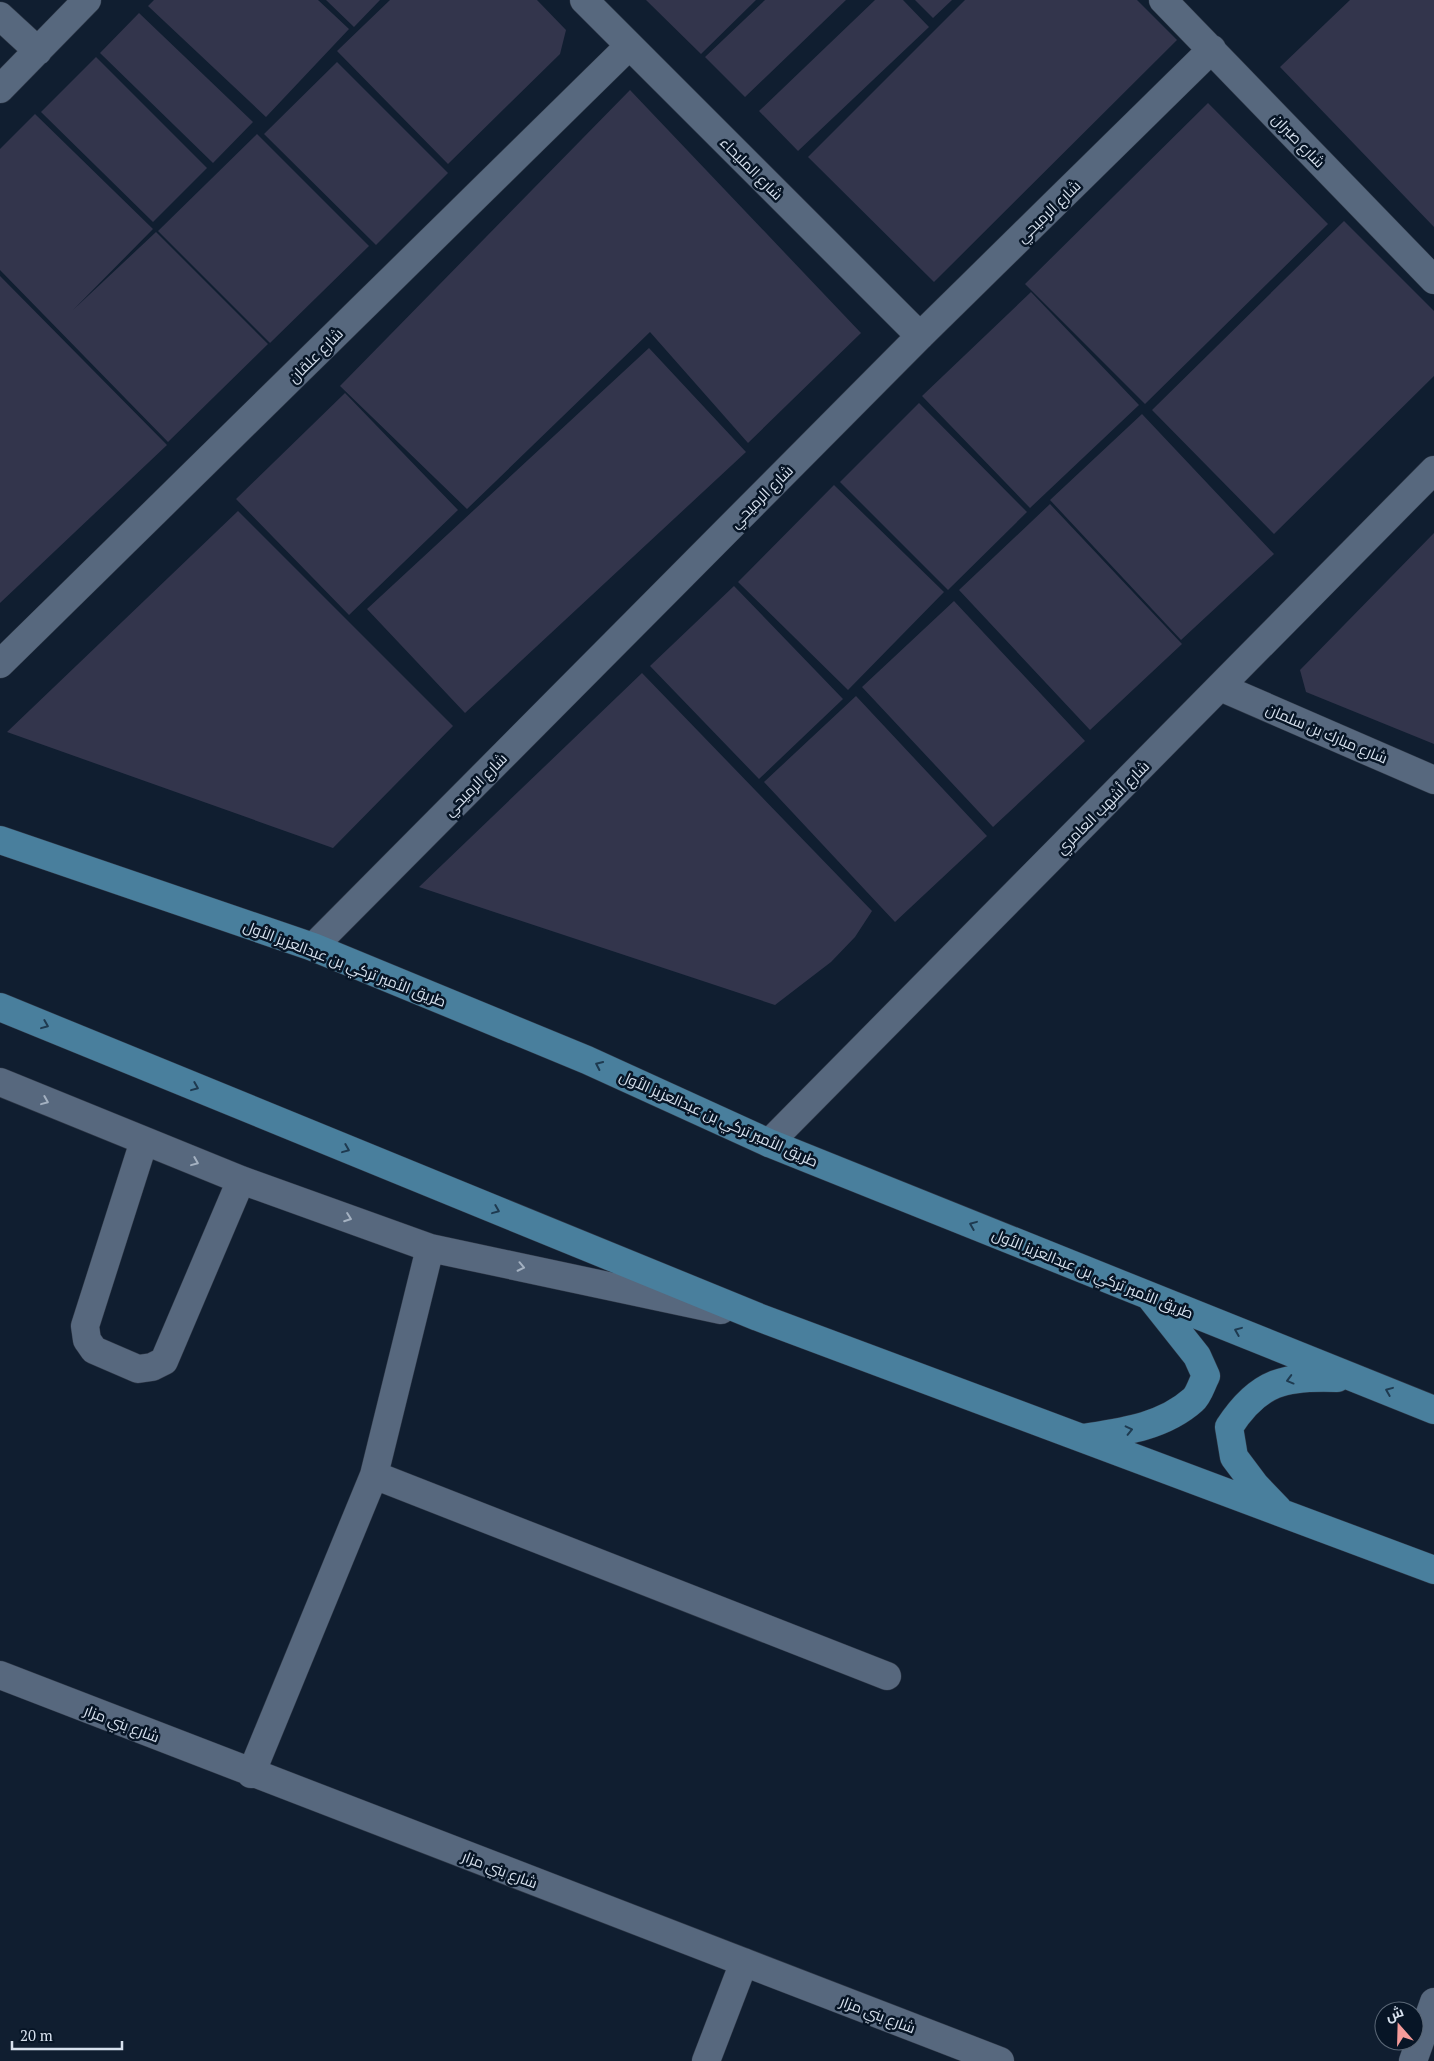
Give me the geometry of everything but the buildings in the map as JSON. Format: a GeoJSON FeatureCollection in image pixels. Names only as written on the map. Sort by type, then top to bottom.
{"type":"FeatureCollection","features":[{"type":"Feature","properties":{"kind":"main road","name":"طريق الأمير تركي بن عبدالعزيز الأول"},"geometry":{"type":"LineString","coordinates":[[0,840],[313,947],[587,1060],[769,1143],[1434,1410]]}},
{"type":"Feature","properties":{"kind":"main road"},"geometry":{"type":"LineString","coordinates":[[0,1007],[758,1318],[1434,1570]]}},
{"type":"Feature","properties":{"kind":"main road"},"geometry":{"type":"LineString","coordinates":[[1081,1438],[1130,1430],[1168,1418],[1194,1399],[1206,1376],[1197,1356],[1149,1296]]}},
{"type":"Feature","properties":{"kind":"main road"},"geometry":{"type":"LineString","coordinates":[[1282,1513],[1255,1485],[1234,1457],[1229,1427],[1243,1406],[1269,1386],[1302,1377],[1356,1378]]}},
{"type":"Feature","properties":{"kind":"street"},"geometry":{"type":"LineString","coordinates":[[0,89],[87,0]]}},
{"type":"Feature","properties":{"kind":"street","name":"شارع المليحاء"},"geometry":{"type":"LineString","coordinates":[[584,0],[920,336]]}},
{"type":"Feature","properties":{"kind":"street","name":"شارع صبران"},"geometry":{"type":"LineString","coordinates":[[1163,0],[1434,280]]}},
{"type":"Feature","properties":{"kind":"street"},"geometry":{"type":"LineString","coordinates":[[0,16],[38,51]]}},
{"type":"Feature","properties":{"kind":"street","name":"شارع علقان"},"geometry":{"type":"LineString","coordinates":[[0,664],[629,46]]}},
{"type":"Feature","properties":{"kind":"street","name":"شارع الرميحي"},"geometry":{"type":"LineString","coordinates":[[313,947],[920,336],[1212,49]]}},
{"type":"Feature","properties":{"kind":"street","name":"شارع أشهب العامري"},"geometry":{"type":"LineString","coordinates":[[769,1143],[1434,470]]}},
{"type":"Feature","properties":{"kind":"street","name":"شارع مبارك بن سلمان"},"geometry":{"type":"LineString","coordinates":[[1220,687],[1434,780]]}},
{"type":"Feature","properties":{"kind":"street"},"geometry":{"type":"LineString","coordinates":[[0,1082],[241,1180],[430,1248],[758,1318]]}},
{"type":"Feature","properties":{"kind":"street"},"geometry":{"type":"LineString","coordinates":[[144,1141],[85,1326],[87,1340],[94,1350],[138,1369],[152,1367],[164,1361],[241,1180]]}},
{"type":"Feature","properties":{"kind":"street"},"geometry":{"type":"LineString","coordinates":[[251,1774],[374,1475],[430,1248]]}},
{"type":"Feature","properties":{"kind":"street"},"geometry":{"type":"LineString","coordinates":[[374,1475],[887,1676]]}},
{"type":"Feature","properties":{"kind":"street","name":"شارع بني مزار"},"geometry":{"type":"LineString","coordinates":[[0,1675],[251,1774],[1000,2061]]}},
{"type":"Feature","properties":{"kind":"street"},"geometry":{"type":"LineString","coordinates":[[706,2061],[744,1962]]}},
{"type":"Feature","properties":{"kind":"street"},"geometry":{"type":"LineString","coordinates":[[1414,2061],[1434,2002]]}}]}
